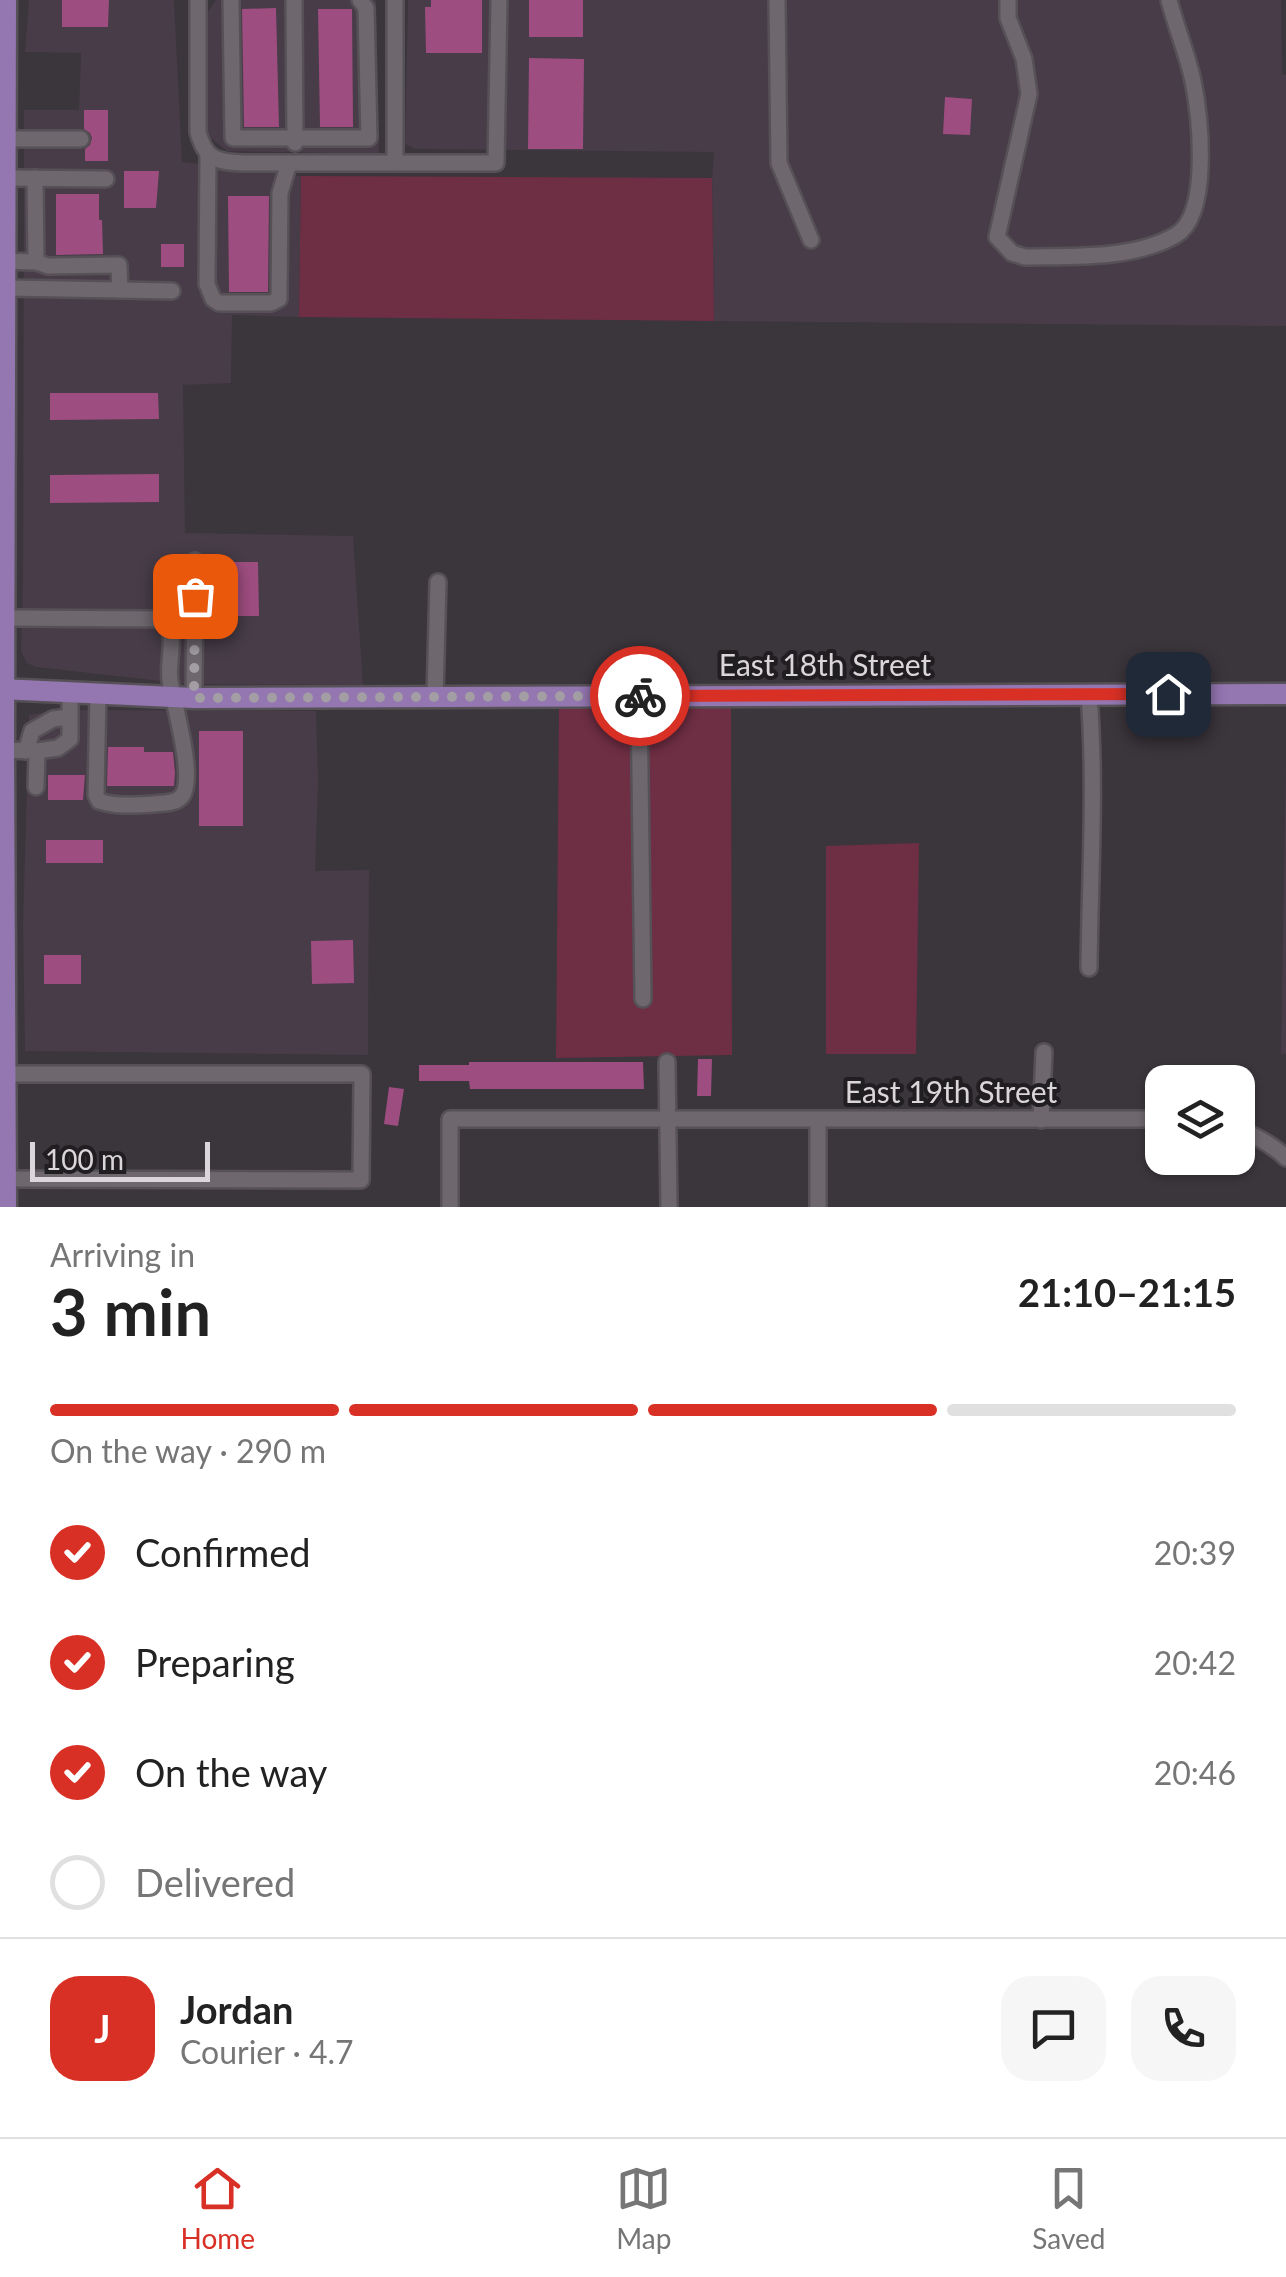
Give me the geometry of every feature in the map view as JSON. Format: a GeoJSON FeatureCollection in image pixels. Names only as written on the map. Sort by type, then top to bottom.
{"type":"FeatureCollection","features":[{"type":"Feature","properties":{"kind":"main road"},"geometry":{"type":"LineString","coordinates":[[6,0],[6,618],[2,689],[6,1207]]}},
{"type":"Feature","properties":{"kind":"main road","name":"East 18th Street"},"geometry":{"type":"LineString","coordinates":[[2,689],[184,698],[1286,694]]}},
{"type":"Feature","properties":{"kind":"street"},"geometry":{"type":"LineString","coordinates":[[198,0],[198,132],[202,148],[226,163],[496,163],[499,0]]}},
{"type":"Feature","properties":{"kind":"street"},"geometry":{"type":"LineString","coordinates":[[232,0],[233,138],[368,138],[366,8],[360,0]]}},
{"type":"Feature","properties":{"kind":"street"},"geometry":{"type":"LineString","coordinates":[[208,154],[207,284],[213,299],[219,303],[279,299],[280,194],[292,163],[295,138],[294,0]]}},
{"type":"Feature","properties":{"kind":"street"},"geometry":{"type":"LineString","coordinates":[[395,0],[395,162]]}},
{"type":"Feature","properties":{"kind":"street"},"geometry":{"type":"LineString","coordinates":[[777,0],[779,163],[812,240]]}},
{"type":"Feature","properties":{"kind":"street"},"geometry":{"type":"LineString","coordinates":[[1008,0],[1008,18],[1024,58],[1029,94],[997,237],[1012,253],[1025,257],[1109,255],[1153,244],[1179,234],[1194,213],[1199,186],[1196,104],[1190,70],[1168,0]]}},
{"type":"Feature","properties":{"kind":"street"},"geometry":{"type":"LineString","coordinates":[[198,60],[232,59]]}},
{"type":"Feature","properties":{"kind":"street"},"geometry":{"type":"LineString","coordinates":[[367,65],[395,66]]}},
{"type":"Feature","properties":{"kind":"street"},"geometry":{"type":"LineString","coordinates":[[5,147],[81,139]]}},
{"type":"Feature","properties":{"kind":"street"},"geometry":{"type":"LineString","coordinates":[[5,188],[34,178],[106,179]]}},
{"type":"Feature","properties":{"kind":"street"},"geometry":{"type":"LineString","coordinates":[[34,178],[36,262]]}},
{"type":"Feature","properties":{"kind":"street"},"geometry":{"type":"LineString","coordinates":[[4,262],[119,265],[120,290]]}},
{"type":"Feature","properties":{"kind":"street"},"geometry":{"type":"LineString","coordinates":[[7,288],[172,291]]}},
{"type":"Feature","properties":{"kind":"street"},"geometry":{"type":"LineString","coordinates":[[98,692],[98,801],[113,806],[172,803],[182,796],[186,784],[184,698],[195,561]]}},
{"type":"Feature","properties":{"kind":"street"},"geometry":{"type":"LineString","coordinates":[[435,697],[438,582]]}},
{"type":"Feature","properties":{"kind":"street"},"geometry":{"type":"LineString","coordinates":[[6,618],[164,619],[171,636],[169,678],[184,698]]}},
{"type":"Feature","properties":{"kind":"street"},"geometry":{"type":"LineString","coordinates":[[3,759],[58,748],[70,739],[70,691]]}},
{"type":"Feature","properties":{"kind":"street"},"geometry":{"type":"LineString","coordinates":[[1089,695],[1090,968]]}},
{"type":"Feature","properties":{"kind":"street"},"geometry":{"type":"LineString","coordinates":[[639,696],[643,999]]}},
{"type":"Feature","properties":{"kind":"street"},"geometry":{"type":"LineString","coordinates":[[36,788],[32,731],[52,719],[70,717]]}},
{"type":"Feature","properties":{"kind":"street"},"geometry":{"type":"LineString","coordinates":[[1041,1120],[1044,1052]]}},
{"type":"Feature","properties":{"kind":"street"},"geometry":{"type":"LineString","coordinates":[[667,1062],[669,1207]]}},
{"type":"Feature","properties":{"kind":"street"},"geometry":{"type":"LineString","coordinates":[[5,1074],[362,1074],[362,1180],[6,1179]]}},
{"type":"Feature","properties":{"kind":"street","name":"East 19th Street"},"geometry":{"type":"LineString","coordinates":[[450,1207],[450,1119],[1145,1119]]}},
{"type":"Feature","properties":{"kind":"street"},"geometry":{"type":"LineString","coordinates":[[818,1120],[818,1207]]}},
{"type":"Feature","properties":{"kind":"street"},"geometry":{"type":"LineString","coordinates":[[1255,1136],[1286,1158]]}},
{"type":"Feature","properties":{"kind":"shaded area"},"geometry":{"type":"Polygon","coordinates":[[[29,0],[174,0],[182,162],[301,176],[299,317],[232,315],[231,383],[183,385],[185,533],[353,536],[363,685],[188,684],[36,667],[27,663],[21,651],[24,110],[79,110],[81,53],[25,52],[29,0]]]}},
{"type":"Feature","properties":{"kind":"shaded area"},"geometry":{"type":"Polygon","coordinates":[[[216,0],[376,0],[379,154],[227,151],[206,134],[204,18],[216,0]]]}},
{"type":"Feature","properties":{"kind":"shaded area"},"geometry":{"type":"Polygon","coordinates":[[[408,0],[1281,0],[1282,74],[1286,75],[1286,326],[714,321],[714,152],[415,149],[405,144],[408,0]]]}},
{"type":"Feature","properties":{"kind":"shaded area"},"geometry":{"type":"Polygon","coordinates":[[[301,176],[712,178],[714,321],[299,317],[301,176]]]}},
{"type":"Feature","properties":{"kind":"shaded area"},"geometry":{"type":"Polygon","coordinates":[[[559,704],[731,708],[732,1055],[556,1058],[559,704]]]}},
{"type":"Feature","properties":{"kind":"shaded area"},"geometry":{"type":"Polygon","coordinates":[[[58,710],[316,711],[315,871],[369,870],[368,1055],[25,1051],[23,925],[29,715],[58,710]]]}},
{"type":"Feature","properties":{"kind":"shaded area"},"geometry":{"type":"Polygon","coordinates":[[[1286,757],[1286,1054],[1281,1054],[1286,757]]]}},
{"type":"Feature","properties":{"kind":"shaded area"},"geometry":{"type":"Polygon","coordinates":[[[919,843],[916,1054],[826,1054],[826,846],[919,843]]]}},
{"type":"Feature","properties":{"kind":"building"},"geometry":{"type":"Polygon","coordinates":[[[62,0],[109,0],[108,27],[62,27],[62,0]]]}},
{"type":"Feature","properties":{"kind":"building"},"geometry":{"type":"Polygon","coordinates":[[[431,0],[482,0],[482,53],[426,53],[425,7],[431,7],[431,0]]]}},
{"type":"Feature","properties":{"kind":"building"},"geometry":{"type":"Polygon","coordinates":[[[529,0],[583,0],[583,37],[529,37],[529,0]]]}},
{"type":"Feature","properties":{"kind":"building"},"geometry":{"type":"Polygon","coordinates":[[[276,8],[279,127],[244,127],[242,9],[276,8]]]}},
{"type":"Feature","properties":{"kind":"building"},"geometry":{"type":"Polygon","coordinates":[[[318,9],[352,9],[353,127],[320,127],[318,9]]]}},
{"type":"Feature","properties":{"kind":"building"},"geometry":{"type":"Polygon","coordinates":[[[529,58],[584,59],[583,149],[528,149],[529,58]]]}},
{"type":"Feature","properties":{"kind":"building"},"geometry":{"type":"Polygon","coordinates":[[[945,97],[972,99],[970,135],[943,134],[945,97]]]}},
{"type":"Feature","properties":{"kind":"building"},"geometry":{"type":"Polygon","coordinates":[[[84,110],[108,110],[108,161],[85,161],[85,149],[92,138],[84,129],[84,110]]]}},
{"type":"Feature","properties":{"kind":"building"},"geometry":{"type":"Polygon","coordinates":[[[124,171],[159,171],[156,208],[124,208],[124,171]]]}},
{"type":"Feature","properties":{"kind":"building"},"geometry":{"type":"Polygon","coordinates":[[[56,194],[99,194],[103,254],[56,255],[56,194]]]}},
{"type":"Feature","properties":{"kind":"building"},"geometry":{"type":"Polygon","coordinates":[[[228,196],[269,196],[268,292],[229,292],[228,196]]]}},
{"type":"Feature","properties":{"kind":"building"},"geometry":{"type":"Polygon","coordinates":[[[161,244],[184,244],[184,267],[161,267],[161,244]]]}},
{"type":"Feature","properties":{"kind":"building"},"geometry":{"type":"Polygon","coordinates":[[[50,393],[158,393],[159,419],[50,420],[50,393]]]}},
{"type":"Feature","properties":{"kind":"building"},"geometry":{"type":"Polygon","coordinates":[[[159,474],[159,502],[50,503],[50,475],[159,474]]]}},
{"type":"Feature","properties":{"kind":"building"},"geometry":{"type":"Polygon","coordinates":[[[232,562],[258,562],[259,616],[228,616],[227,632],[206,632],[206,596],[232,596],[232,562]]]}},
{"type":"Feature","properties":{"kind":"building"},"geometry":{"type":"Polygon","coordinates":[[[199,731],[243,731],[243,826],[199,826],[199,731]]]}},
{"type":"Feature","properties":{"kind":"building"},"geometry":{"type":"Polygon","coordinates":[[[108,747],[173,752],[174,786],[107,786],[108,747]]]}},
{"type":"Feature","properties":{"kind":"building"},"geometry":{"type":"Polygon","coordinates":[[[48,775],[85,775],[83,800],[48,800],[48,775]]]}},
{"type":"Feature","properties":{"kind":"building"},"geometry":{"type":"Polygon","coordinates":[[[46,840],[103,840],[103,863],[46,863],[46,840]]]}},
{"type":"Feature","properties":{"kind":"building"},"geometry":{"type":"Polygon","coordinates":[[[353,940],[354,983],[312,984],[311,941],[353,940]]]}},
{"type":"Feature","properties":{"kind":"building"},"geometry":{"type":"Polygon","coordinates":[[[44,955],[81,955],[81,984],[44,984],[44,955]]]}},
{"type":"Feature","properties":{"kind":"building"},"geometry":{"type":"Polygon","coordinates":[[[698,1059],[712,1059],[711,1096],[697,1096],[698,1059]]]}},
{"type":"Feature","properties":{"kind":"building"},"geometry":{"type":"Polygon","coordinates":[[[643,1062],[644,1089],[470,1089],[469,1081],[419,1081],[419,1065],[643,1062]]]}},
{"type":"Feature","properties":{"kind":"building"},"geometry":{"type":"Polygon","coordinates":[[[389,1087],[404,1089],[398,1126],[384,1124],[389,1087]]]}},
{"type":"Feature","properties":{"kind":"way so far"},"geometry":{"type":"LineString","coordinates":[[195,596],[194,698],[640,696]]}},
{"type":"Feature","properties":{"kind":"route"},"geometry":{"type":"LineString","coordinates":[[640,696],[1168,694]]}}]}
